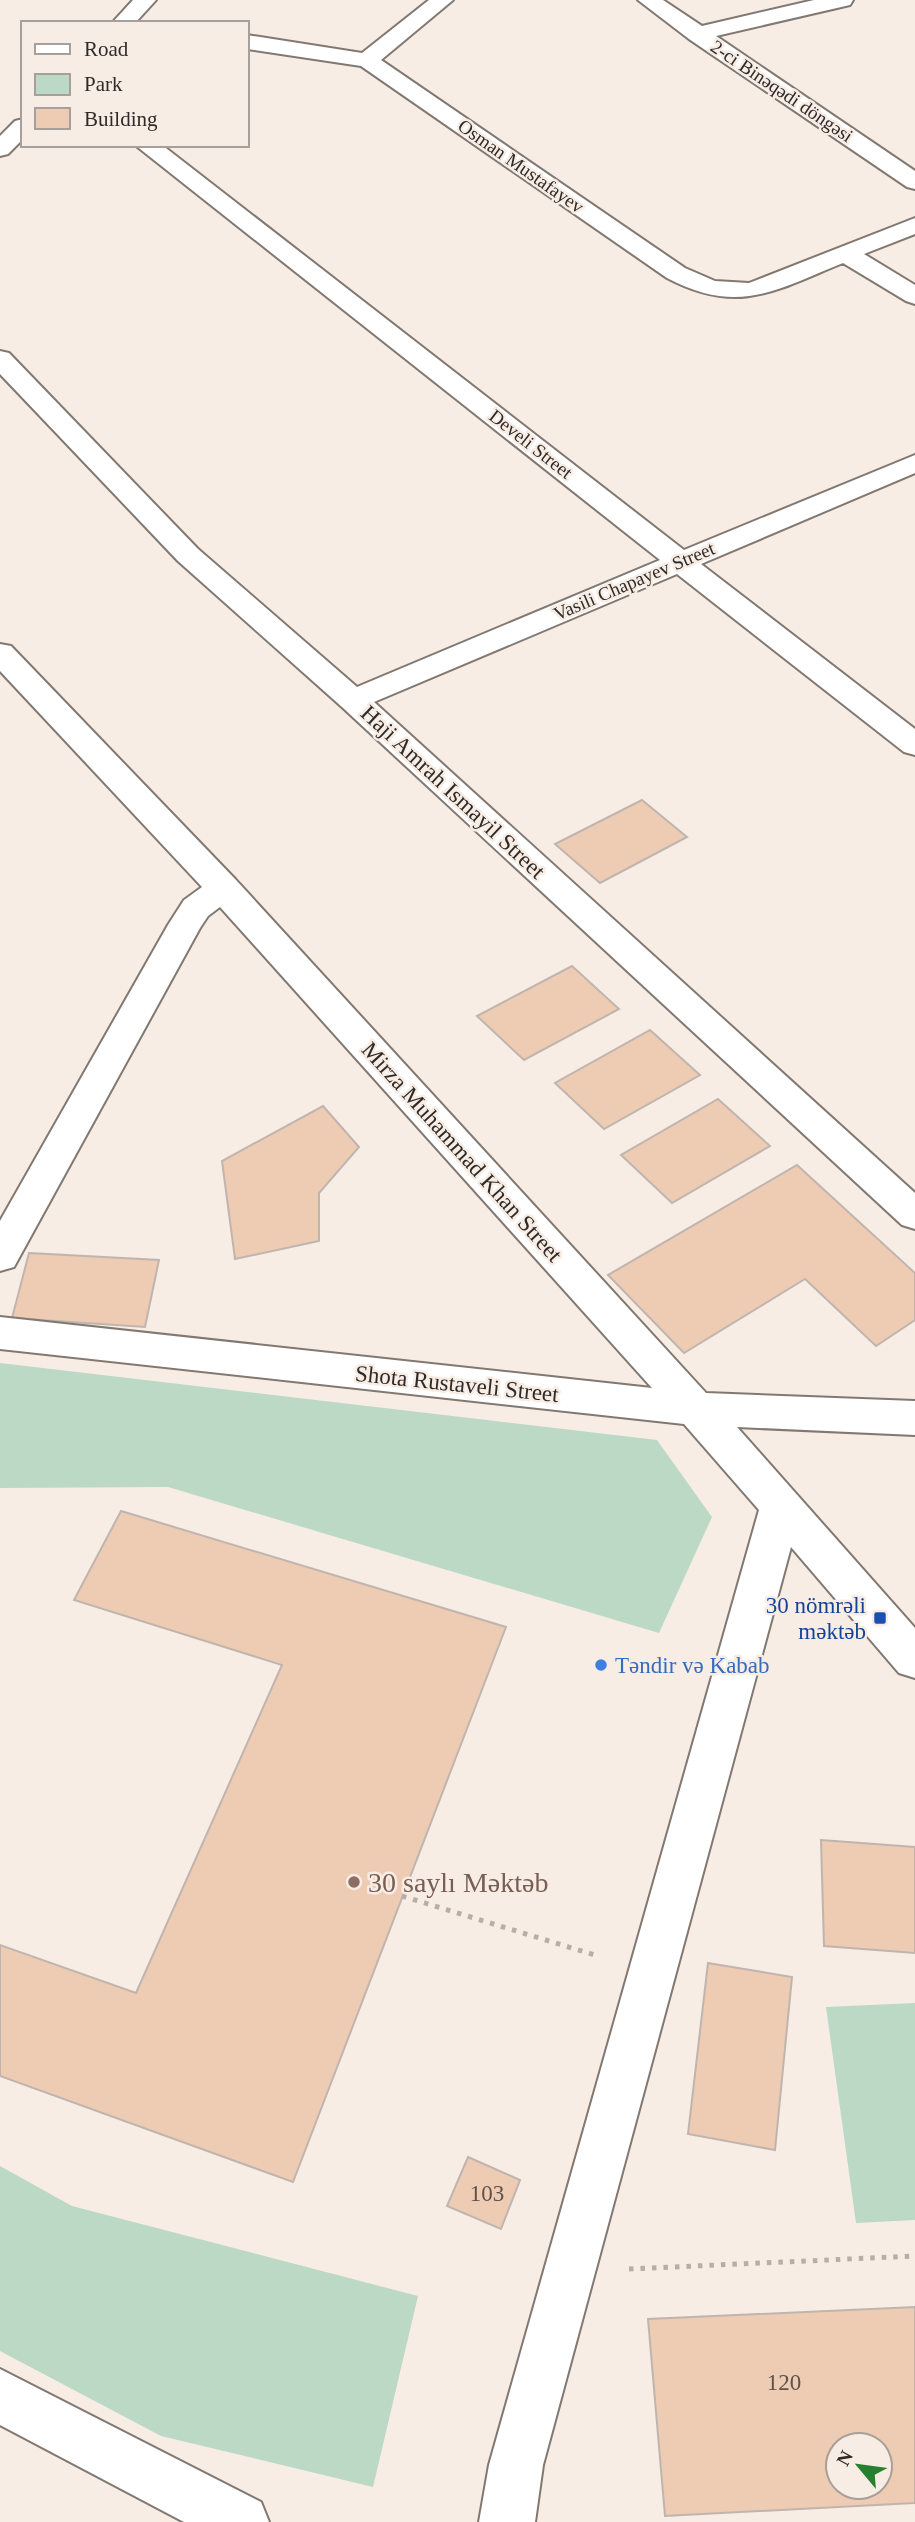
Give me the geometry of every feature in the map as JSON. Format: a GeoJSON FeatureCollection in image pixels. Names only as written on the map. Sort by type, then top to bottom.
{"type":"FeatureCollection","features":[{"type":"Feature","properties":{"kind":"street"},"geometry":{"type":"LineString","coordinates":[[125,21],[145,0]]}},
{"type":"Feature","properties":{"kind":"street"},"geometry":{"type":"LineString","coordinates":[[248,42],[367,60],[442,0]]}},
{"type":"Feature","properties":{"kind":"street","name":"2-ci Binəqədi döngəsi"},"geometry":{"type":"LineString","coordinates":[[649,0],[915,182]]}},
{"type":"Feature","properties":{"kind":"street"},"geometry":{"type":"LineString","coordinates":[[697,34],[842,0]]}},
{"type":"Feature","properties":{"kind":"street","name":"Osman Mustafayev"},"geometry":{"type":"LineString","coordinates":[[367,60],[676,273],[700,286],[724,292],[753,290],[845,253]]}},
{"type":"Feature","properties":{"kind":"street"},"geometry":{"type":"LineString","coordinates":[[0,149],[21,128]]}},
{"type":"Feature","properties":{"kind":"street","name":"Develi Street"},"geometry":{"type":"LineString","coordinates":[[150,147],[915,745]]}},
{"type":"Feature","properties":{"kind":"street"},"geometry":{"type":"LineString","coordinates":[[845,253],[915,225]]}},
{"type":"Feature","properties":{"kind":"street"},"geometry":{"type":"LineString","coordinates":[[845,253],[915,296]]}},
{"type":"Feature","properties":{"kind":"street","name":"Haji Amrah Ismayil Street"},"geometry":{"type":"LineString","coordinates":[[0,359],[188,555],[353,700],[915,1215]]}},
{"type":"Feature","properties":{"kind":"street","name":"Vasili Chapayev Street"},"geometry":{"type":"LineString","coordinates":[[353,700],[915,463]]}},
{"type":"Feature","properties":{"kind":"street","name":"Mirza Muhammad Khan Street"},"geometry":{"type":"LineString","coordinates":[[0,653],[224,888],[781,1506],[915,1659]]}},
{"type":"Feature","properties":{"kind":"street"},"geometry":{"type":"LineString","coordinates":[[0,1256],[185,925],[196,908],[224,888]]}},
{"type":"Feature","properties":{"kind":"street","name":"Shota Rustaveli Street"},"geometry":{"type":"LineString","coordinates":[[0,1333],[694,1409],[915,1418]]}},
{"type":"Feature","properties":{"kind":"street"},"geometry":{"type":"LineString","coordinates":[[507,2522],[516,2465],[781,1506]]}},
{"type":"Feature","properties":{"kind":"street"},"geometry":{"type":"LineString","coordinates":[[0,2396],[241,2522]]}},
{"type":"Feature","properties":{"kind":"path"},"geometry":{"type":"LineString","coordinates":[[402,1896],[652,1972]]}},
{"type":"Feature","properties":{"kind":"path"},"geometry":{"type":"LineString","coordinates":[[569,2272],[915,2256]]}},
{"type":"Feature","properties":{"kind":"green space"},"geometry":{"type":"Polygon","coordinates":[[[0,1363],[657,1440],[712,1517],[659,1633],[168,1487],[0,1488],[0,1363]]]}},
{"type":"Feature","properties":{"kind":"green space"},"geometry":{"type":"Polygon","coordinates":[[[915,2003],[915,2220],[856,2223],[826,2007],[915,2003]]]}},
{"type":"Feature","properties":{"kind":"green space"},"geometry":{"type":"Polygon","coordinates":[[[0,2166],[72,2206],[418,2296],[373,2487],[161,2436],[0,2351],[0,2166]]]}},
{"type":"Feature","properties":{"kind":"building"},"geometry":{"type":"Polygon","coordinates":[[[642,800],[687,837],[600,883],[555,844],[642,800]]]}},
{"type":"Feature","properties":{"kind":"building"},"geometry":{"type":"Polygon","coordinates":[[[572,966],[619,1009],[524,1060],[477,1016],[572,966]]]}},
{"type":"Feature","properties":{"kind":"building"},"geometry":{"type":"Polygon","coordinates":[[[650,1030],[700,1075],[604,1129],[555,1083],[650,1030]]]}},
{"type":"Feature","properties":{"kind":"building"},"geometry":{"type":"Polygon","coordinates":[[[718,1099],[770,1146],[672,1203],[621,1155],[718,1099]]]}},
{"type":"Feature","properties":{"kind":"building"},"geometry":{"type":"Polygon","coordinates":[[[323,1106],[359,1147],[319,1193],[319,1241],[235,1259],[222,1161],[323,1106]]]}},
{"type":"Feature","properties":{"kind":"building"},"geometry":{"type":"Polygon","coordinates":[[[797,1165],[915,1273],[915,1320],[876,1346],[805,1279],[684,1353],[608,1275],[797,1165]]]}},
{"type":"Feature","properties":{"kind":"building"},"geometry":{"type":"Polygon","coordinates":[[[29,1253],[159,1260],[145,1327],[12,1318],[29,1253]]]}},
{"type":"Feature","properties":{"kind":"building"},"geometry":{"type":"Polygon","coordinates":[[[121,1511],[506,1627],[293,2182],[0,2076],[0,1945],[136,1993],[282,1665],[74,1600],[121,1511]]]}},
{"type":"Feature","properties":{"kind":"building"},"geometry":{"type":"Polygon","coordinates":[[[821,1840],[915,1847],[915,1953],[824,1946],[821,1840]]]}},
{"type":"Feature","properties":{"kind":"building"},"geometry":{"type":"Polygon","coordinates":[[[708,1963],[792,1977],[775,2150],[688,2134],[708,1963]]]}},
{"type":"Feature","properties":{"kind":"building"},"geometry":{"type":"Polygon","coordinates":[[[468,2157],[520,2180],[501,2229],[447,2206],[468,2157]]]}},
{"type":"Feature","properties":{"kind":"building"},"geometry":{"type":"Polygon","coordinates":[[[915,2307],[915,2503],[665,2516],[648,2319],[915,2307]]]}},
{"type":"Feature","properties":{"kind":"place","name":"30 nömrəli məktəb"},"geometry":{"type":"Point","coordinates":[880,1618]}},
{"type":"Feature","properties":{"kind":"place","name":"Təndir və Kabab"},"geometry":{"type":"Point","coordinates":[601,1665]}},
{"type":"Feature","properties":{"kind":"place","name":"30 saylı Məktəb"},"geometry":{"type":"Point","coordinates":[354,1882]}}]}
